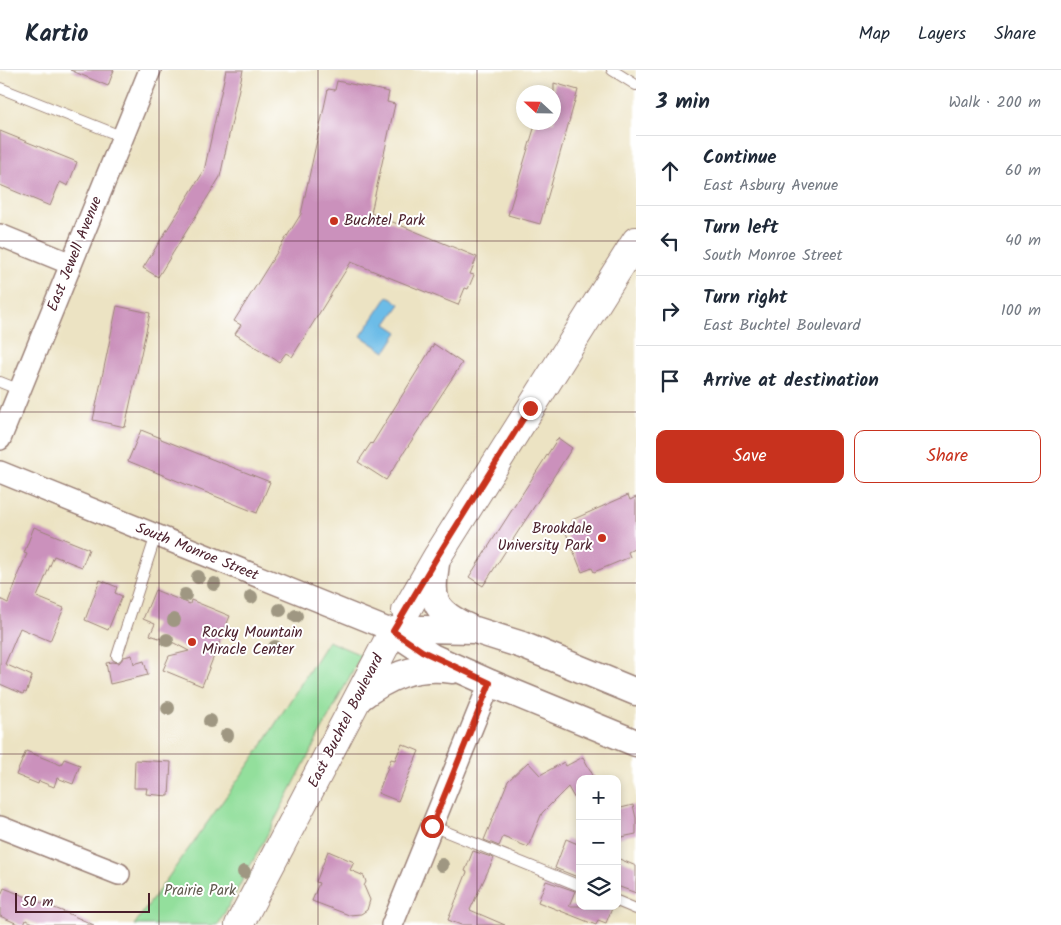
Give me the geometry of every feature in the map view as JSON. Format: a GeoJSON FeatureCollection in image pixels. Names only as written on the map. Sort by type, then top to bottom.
{"type":"FeatureCollection","features":[{"type":"Feature","properties":{"kind":"main road","name":"East Buchtel Boulevard"},"geometry":{"type":"LineString","coordinates":[[241,924],[399,621],[437,557],[636,241]]}},
{"type":"Feature","properties":{"kind":"street","name":"East Jewell Avenue"},"geometry":{"type":"LineString","coordinates":[[0,439],[150,70]]}},
{"type":"Feature","properties":{"kind":"street"},"geometry":{"type":"LineString","coordinates":[[0,235],[71,264]]}},
{"type":"Feature","properties":{"kind":"street","name":"South Monroe Street"},"geometry":{"type":"LineString","coordinates":[[0,472],[156,535],[399,621],[430,629],[475,630],[522,646],[636,692]]}},
{"type":"Feature","properties":{"kind":"street"},"geometry":{"type":"LineString","coordinates":[[437,557],[433,594],[438,607],[448,616],[475,630]]}},
{"type":"Feature","properties":{"kind":"street","name":"South Monroe Street"},"geometry":{"type":"LineString","coordinates":[[399,621],[422,651],[636,743]]}},
{"type":"Feature","properties":{"kind":"street"},"geometry":{"type":"LineString","coordinates":[[357,700],[391,677],[409,671],[432,669],[479,677],[432,826],[392,925]]}},
{"type":"Feature","properties":{"kind":"street"},"geometry":{"type":"LineString","coordinates":[[0,826],[119,874]]}},
{"type":"Feature","properties":{"kind":"lane"},"geometry":{"type":"LineString","coordinates":[[612,70],[636,85]]}},
{"type":"Feature","properties":{"kind":"lane"},"geometry":{"type":"LineString","coordinates":[[0,88],[123,137]]}},
{"type":"Feature","properties":{"kind":"lane"},"geometry":{"type":"LineString","coordinates":[[0,382],[20,390]]}},
{"type":"Feature","properties":{"kind":"lane"},"geometry":{"type":"LineString","coordinates":[[117,656],[156,535]]}},
{"type":"Feature","properties":{"kind":"lane"},"geometry":{"type":"LineString","coordinates":[[432,826],[576,884]]}},
{"type":"Feature","properties":{"kind":"lane"},"geometry":{"type":"LineString","coordinates":[[621,903],[636,909]]}},
{"type":"Feature","properties":{"kind":"green space","name":"Prairie Park"},"geometry":{"type":"Polygon","coordinates":[[[328,641],[361,655],[218,925],[134,925],[255,756],[328,641]]]}},
{"type":"Feature","properties":{"kind":"water"},"geometry":{"type":"Polygon","coordinates":[[[388,296],[400,304],[386,324],[398,332],[385,352],[361,336],[388,296]]]}},
{"type":"Feature","properties":{"kind":"building"},"geometry":{"type":"Polygon","coordinates":[[[70,70],[114,70],[108,86],[70,70]]]}},
{"type":"Feature","properties":{"kind":"building"},"geometry":{"type":"Polygon","coordinates":[[[226,70],[243,70],[220,177],[158,277],[143,268],[204,171],[226,70]]]}},
{"type":"Feature","properties":{"kind":"building","name":"Buchtel Park"},"geometry":{"type":"Polygon","coordinates":[[[337,81],[389,92],[387,102],[395,104],[371,213],[477,257],[470,274],[474,275],[468,289],[465,288],[458,305],[351,262],[292,357],[286,353],[279,362],[235,334],[241,325],[234,321],[301,214],[328,89],[335,90],[337,81]]]}},
{"type":"Feature","properties":{"kind":"building"},"geometry":{"type":"Polygon","coordinates":[[[561,85],[578,90],[540,224],[508,215],[534,130],[561,130],[561,85]]]}},
{"type":"Feature","properties":{"kind":"building"},"geometry":{"type":"Polygon","coordinates":[[[0,131],[77,162],[68,186],[60,182],[50,206],[0,185],[0,131]]]}},
{"type":"Feature","properties":{"kind":"building"},"geometry":{"type":"Polygon","coordinates":[[[117,306],[150,313],[125,427],[93,420],[117,306]]]}},
{"type":"Feature","properties":{"kind":"building"},"geometry":{"type":"Polygon","coordinates":[[[434,344],[462,363],[386,480],[358,462],[372,444],[434,344]]]}},
{"type":"Feature","properties":{"kind":"building"},"geometry":{"type":"Polygon","coordinates":[[[141,430],[270,482],[257,513],[128,461],[141,430]]]}},
{"type":"Feature","properties":{"kind":"building"},"geometry":{"type":"Polygon","coordinates":[[[558,438],[572,448],[483,586],[469,577],[558,438]]]}},
{"type":"Feature","properties":{"kind":"building","name":"Brookdale University Park"},"geometry":{"type":"Polygon","coordinates":[[[628,495],[630,500],[636,497],[636,548],[628,552],[630,557],[594,572],[592,568],[582,572],[564,528],[574,524],[572,520],[628,495]]]}},
{"type":"Feature","properties":{"kind":"building"},"geometry":{"type":"Polygon","coordinates":[[[34,527],[89,549],[82,567],[54,556],[37,597],[64,608],[50,641],[20,628],[5,664],[32,676],[26,693],[24,692],[23,694],[0,684],[0,599],[8,603],[27,554],[24,553],[34,527]]]}},
{"type":"Feature","properties":{"kind":"building"},"geometry":{"type":"Polygon","coordinates":[[[100,580],[117,587],[115,593],[122,596],[108,630],[85,620],[100,580]]]}},
{"type":"Feature","properties":{"kind":"building"},"geometry":{"type":"Polygon","coordinates":[[[155,590],[190,604],[191,600],[230,616],[202,686],[163,670],[169,656],[189,651],[174,643],[150,635],[155,624],[143,619],[155,590]]]}},
{"type":"Feature","properties":{"kind":"building"},"geometry":{"type":"Polygon","coordinates":[[[132,655],[134,664],[144,661],[148,675],[110,684],[106,663],[119,663],[124,657],[132,655]]]}},
{"type":"Feature","properties":{"kind":"building"},"geometry":{"type":"Polygon","coordinates":[[[402,744],[419,751],[398,801],[378,793],[391,759],[395,760],[402,744]]]}},
{"type":"Feature","properties":{"kind":"building"},"geometry":{"type":"Polygon","coordinates":[[[26,751],[61,765],[64,759],[80,765],[73,784],[57,778],[54,787],[39,781],[38,784],[16,775],[26,751]]]}},
{"type":"Feature","properties":{"kind":"building"},"geometry":{"type":"Polygon","coordinates":[[[583,757],[593,775],[576,775],[576,801],[568,787],[542,813],[528,847],[503,837],[499,846],[484,840],[508,781],[528,762],[540,775],[564,762],[566,766],[583,757]]]}},
{"type":"Feature","properties":{"kind":"building"},"geometry":{"type":"Polygon","coordinates":[[[135,760],[171,762],[169,796],[146,794],[147,788],[134,788],[135,760]]]}},
{"type":"Feature","properties":{"kind":"building"},"geometry":{"type":"Polygon","coordinates":[[[633,805],[636,818],[636,834],[621,837],[621,808],[633,805]]]}},
{"type":"Feature","properties":{"kind":"building"},"geometry":{"type":"Polygon","coordinates":[[[566,839],[576,843],[576,876],[555,868],[566,839]]]}},
{"type":"Feature","properties":{"kind":"building"},"geometry":{"type":"Polygon","coordinates":[[[328,851],[354,862],[350,870],[364,876],[366,882],[364,886],[370,900],[367,910],[361,914],[349,915],[312,901],[319,883],[316,882],[328,851]]]}},
{"type":"Feature","properties":{"kind":"building"},"geometry":{"type":"Polygon","coordinates":[[[473,851],[494,858],[470,910],[505,925],[461,925],[448,920],[467,872],[465,871],[473,851]]]}},
{"type":"Feature","properties":{"kind":"building"},"geometry":{"type":"Polygon","coordinates":[[[621,860],[636,866],[636,893],[621,887],[621,860]]]}},
{"type":"Feature","properties":{"kind":"building"},"geometry":{"type":"Polygon","coordinates":[[[546,881],[575,891],[569,906],[576,906],[576,910],[611,910],[606,923],[598,920],[596,925],[538,902],[546,881]]]}},
{"type":"Feature","properties":{"kind":"building"},"geometry":{"type":"Polygon","coordinates":[[[4,888],[94,925],[39,925],[26,920],[24,925],[20,925],[0,916],[0,897],[4,888]]]}},
{"type":"Feature","properties":{"kind":"place","name":"Buchtel Park"},"geometry":{"type":"Point","coordinates":[334,221]}},
{"type":"Feature","properties":{"kind":"place","name":"Brookdale University Park"},"geometry":{"type":"Point","coordinates":[602,538]}},
{"type":"Feature","properties":{"kind":"place","name":"Rocky Mountain Miracle Center"},"geometry":{"type":"Point","coordinates":[192,642]}},
{"type":"Feature","properties":{"kind":"route"},"geometry":{"type":"LineString","coordinates":[[432,826],[490,683],[422,651],[393,631],[530,408]]}}]}
